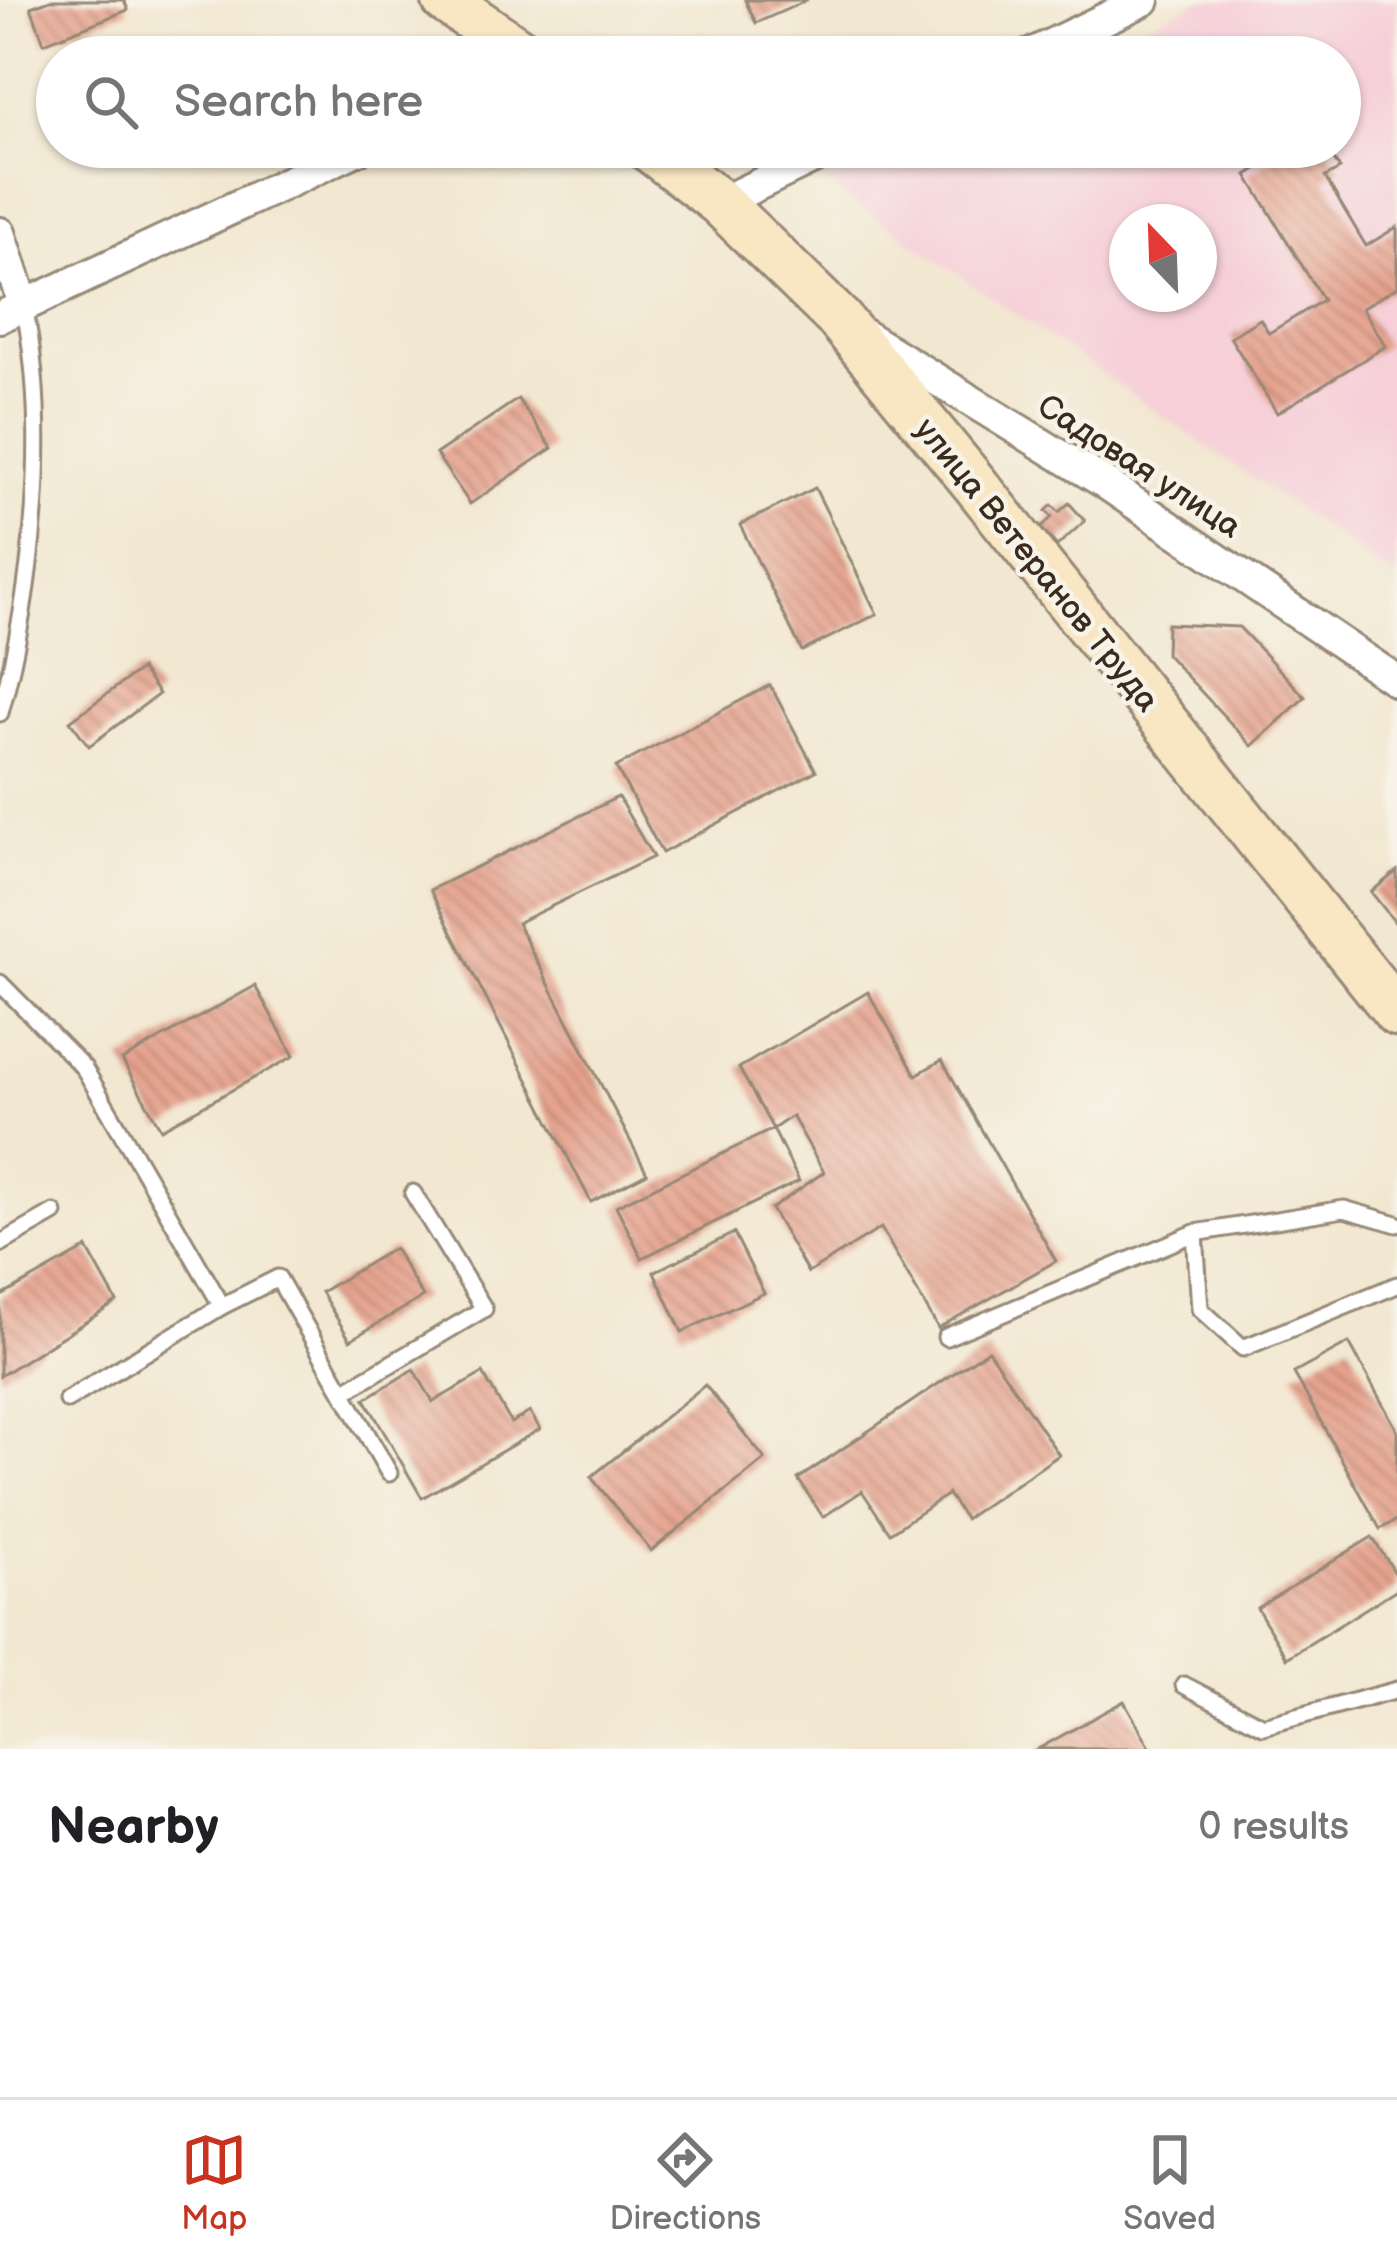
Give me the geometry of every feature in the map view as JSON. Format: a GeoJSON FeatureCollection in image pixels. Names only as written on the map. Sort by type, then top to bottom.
{"type":"FeatureCollection","features":[{"type":"Feature","properties":{"kind":"street"},"geometry":{"type":"LineString","coordinates":[[446,0],[498,36]]}},
{"type":"Feature","properties":{"kind":"street"},"geometry":{"type":"LineString","coordinates":[[1069,36],[1144,0]]}},
{"type":"Feature","properties":{"kind":"street"},"geometry":{"type":"LineString","coordinates":[[0,233],[12,311],[318,168]]}},
{"type":"Feature","properties":{"kind":"street","name":"улица Ветеранов Труда"},"geometry":{"type":"LineString","coordinates":[[675,168],[720,202],[838,319],[1397,1012]]}},
{"type":"Feature","properties":{"kind":"street"},"geometry":{"type":"LineString","coordinates":[[720,202],[792,168]]}},
{"type":"Feature","properties":{"kind":"street","name":"Садовая улица"},"geometry":{"type":"LineString","coordinates":[[838,319],[1105,483],[1397,681]]}},
{"type":"Feature","properties":{"kind":"lane"},"geometry":{"type":"LineString","coordinates":[[0,713],[20,640],[37,453],[34,353],[12,311]]}},
{"type":"Feature","properties":{"kind":"lane"},"geometry":{"type":"LineString","coordinates":[[0,983],[84,1068],[222,1306]]}},
{"type":"Feature","properties":{"kind":"lane"},"geometry":{"type":"LineString","coordinates":[[344,1392],[484,1309],[413,1193]]}},
{"type":"Feature","properties":{"kind":"lane"},"geometry":{"type":"LineString","coordinates":[[946,1336],[1195,1233],[1345,1209],[1397,1224]]}},
{"type":"Feature","properties":{"kind":"lane"},"geometry":{"type":"LineString","coordinates":[[0,1244],[54,1213]]}},
{"type":"Feature","properties":{"kind":"lane"},"geometry":{"type":"LineString","coordinates":[[1195,1233],[1200,1309],[1243,1348],[1397,1285]]}},
{"type":"Feature","properties":{"kind":"lane"},"geometry":{"type":"LineString","coordinates":[[68,1400],[222,1306],[278,1278],[389,1473]]}},
{"type":"Feature","properties":{"kind":"lane"},"geometry":{"type":"LineString","coordinates":[[1184,1685],[1263,1726],[1397,1690]]}},
{"type":"Feature","properties":{"kind":"shaded area"},"geometry":{"type":"Polygon","coordinates":[[[1200,0],[1397,0],[1397,579],[818,177],[837,168],[1361,168],[1361,36],[1122,36],[1200,0]]]}},
{"type":"Feature","properties":{"kind":"building"},"geometry":{"type":"Polygon","coordinates":[[[50,0],[124,0],[128,10],[62,36],[41,36],[31,7],[50,0]]]}},
{"type":"Feature","properties":{"kind":"building"},"geometry":{"type":"Polygon","coordinates":[[[745,0],[808,0],[756,23],[745,0]]]}},
{"type":"Feature","properties":{"kind":"building"},"geometry":{"type":"Polygon","coordinates":[[[1258,168],[1339,168],[1325,177],[1366,246],[1397,227],[1397,287],[1362,308],[1386,346],[1277,413],[1230,337],[1260,319],[1269,333],[1323,300],[1247,175],[1258,168]]]}},
{"type":"Feature","properties":{"kind":"building"},"geometry":{"type":"Polygon","coordinates":[[[518,399],[552,448],[470,504],[436,454],[518,399]]]}},
{"type":"Feature","properties":{"kind":"building"},"geometry":{"type":"Polygon","coordinates":[[[815,488],[877,614],[802,651],[740,525],[815,488]]]}},
{"type":"Feature","properties":{"kind":"building"},"geometry":{"type":"Polygon","coordinates":[[[1069,503],[1085,521],[1057,546],[1041,528],[1052,517],[1046,511],[1052,505],[1059,512],[1069,503]]]}},
{"type":"Feature","properties":{"kind":"building"},"geometry":{"type":"Polygon","coordinates":[[[1167,624],[1239,627],[1305,697],[1252,746],[1166,654],[1167,624]]]}},
{"type":"Feature","properties":{"kind":"building"},"geometry":{"type":"Polygon","coordinates":[[[141,669],[159,694],[89,746],[70,721],[141,669]]]}},
{"type":"Feature","properties":{"kind":"building"},"geometry":{"type":"Polygon","coordinates":[[[770,685],[816,771],[662,853],[616,767],[770,685]]]}},
{"type":"Feature","properties":{"kind":"building"},"geometry":{"type":"Polygon","coordinates":[[[618,797],[653,857],[517,923],[647,1173],[591,1202],[430,890],[618,797]]]}},
{"type":"Feature","properties":{"kind":"building"},"geometry":{"type":"Polygon","coordinates":[[[1397,871],[1397,925],[1371,892],[1397,871]]]}},
{"type":"Feature","properties":{"kind":"building"},"geometry":{"type":"Polygon","coordinates":[[[255,986],[294,1056],[161,1129],[122,1060],[255,986]]]}},
{"type":"Feature","properties":{"kind":"building"},"geometry":{"type":"Polygon","coordinates":[[[868,992],[916,1075],[942,1060],[1056,1261],[938,1328],[881,1228],[808,1273],[771,1209],[824,1172],[792,1116],[773,1129],[739,1068],[868,992]]]}},
{"type":"Feature","properties":{"kind":"building"},"geometry":{"type":"Polygon","coordinates":[[[773,1129],[799,1181],[642,1258],[616,1206],[773,1129]]]}},
{"type":"Feature","properties":{"kind":"building"},"geometry":{"type":"Polygon","coordinates":[[[734,1233],[764,1293],[682,1332],[654,1272],[734,1233]]]}},
{"type":"Feature","properties":{"kind":"building"},"geometry":{"type":"Polygon","coordinates":[[[87,1248],[117,1302],[0,1376],[0,1297],[87,1248]]]}},
{"type":"Feature","properties":{"kind":"building"},"geometry":{"type":"Polygon","coordinates":[[[394,1248],[423,1297],[350,1340],[321,1292],[394,1248]]]}},
{"type":"Feature","properties":{"kind":"building"},"geometry":{"type":"Polygon","coordinates":[[[1349,1343],[1397,1430],[1397,1520],[1380,1529],[1294,1373],[1349,1343]]]}},
{"type":"Feature","properties":{"kind":"building"},"geometry":{"type":"Polygon","coordinates":[[[988,1350],[1059,1455],[965,1519],[948,1494],[890,1533],[862,1491],[823,1517],[798,1479],[988,1350]]]}},
{"type":"Feature","properties":{"kind":"building"},"geometry":{"type":"Polygon","coordinates":[[[414,1369],[433,1402],[483,1373],[511,1423],[530,1412],[540,1429],[422,1498],[365,1399],[414,1369]]]}},
{"type":"Feature","properties":{"kind":"building"},"geometry":{"type":"Polygon","coordinates":[[[705,1385],[765,1459],[651,1551],[591,1477],[705,1385]]]}},
{"type":"Feature","properties":{"kind":"building"},"geometry":{"type":"Polygon","coordinates":[[[1372,1537],[1397,1576],[1397,1589],[1287,1658],[1257,1608],[1372,1537]]]}},
{"type":"Feature","properties":{"kind":"building"},"geometry":{"type":"Polygon","coordinates":[[[1124,1701],[1151,1749],[1038,1749],[1124,1701]]]}}]}
